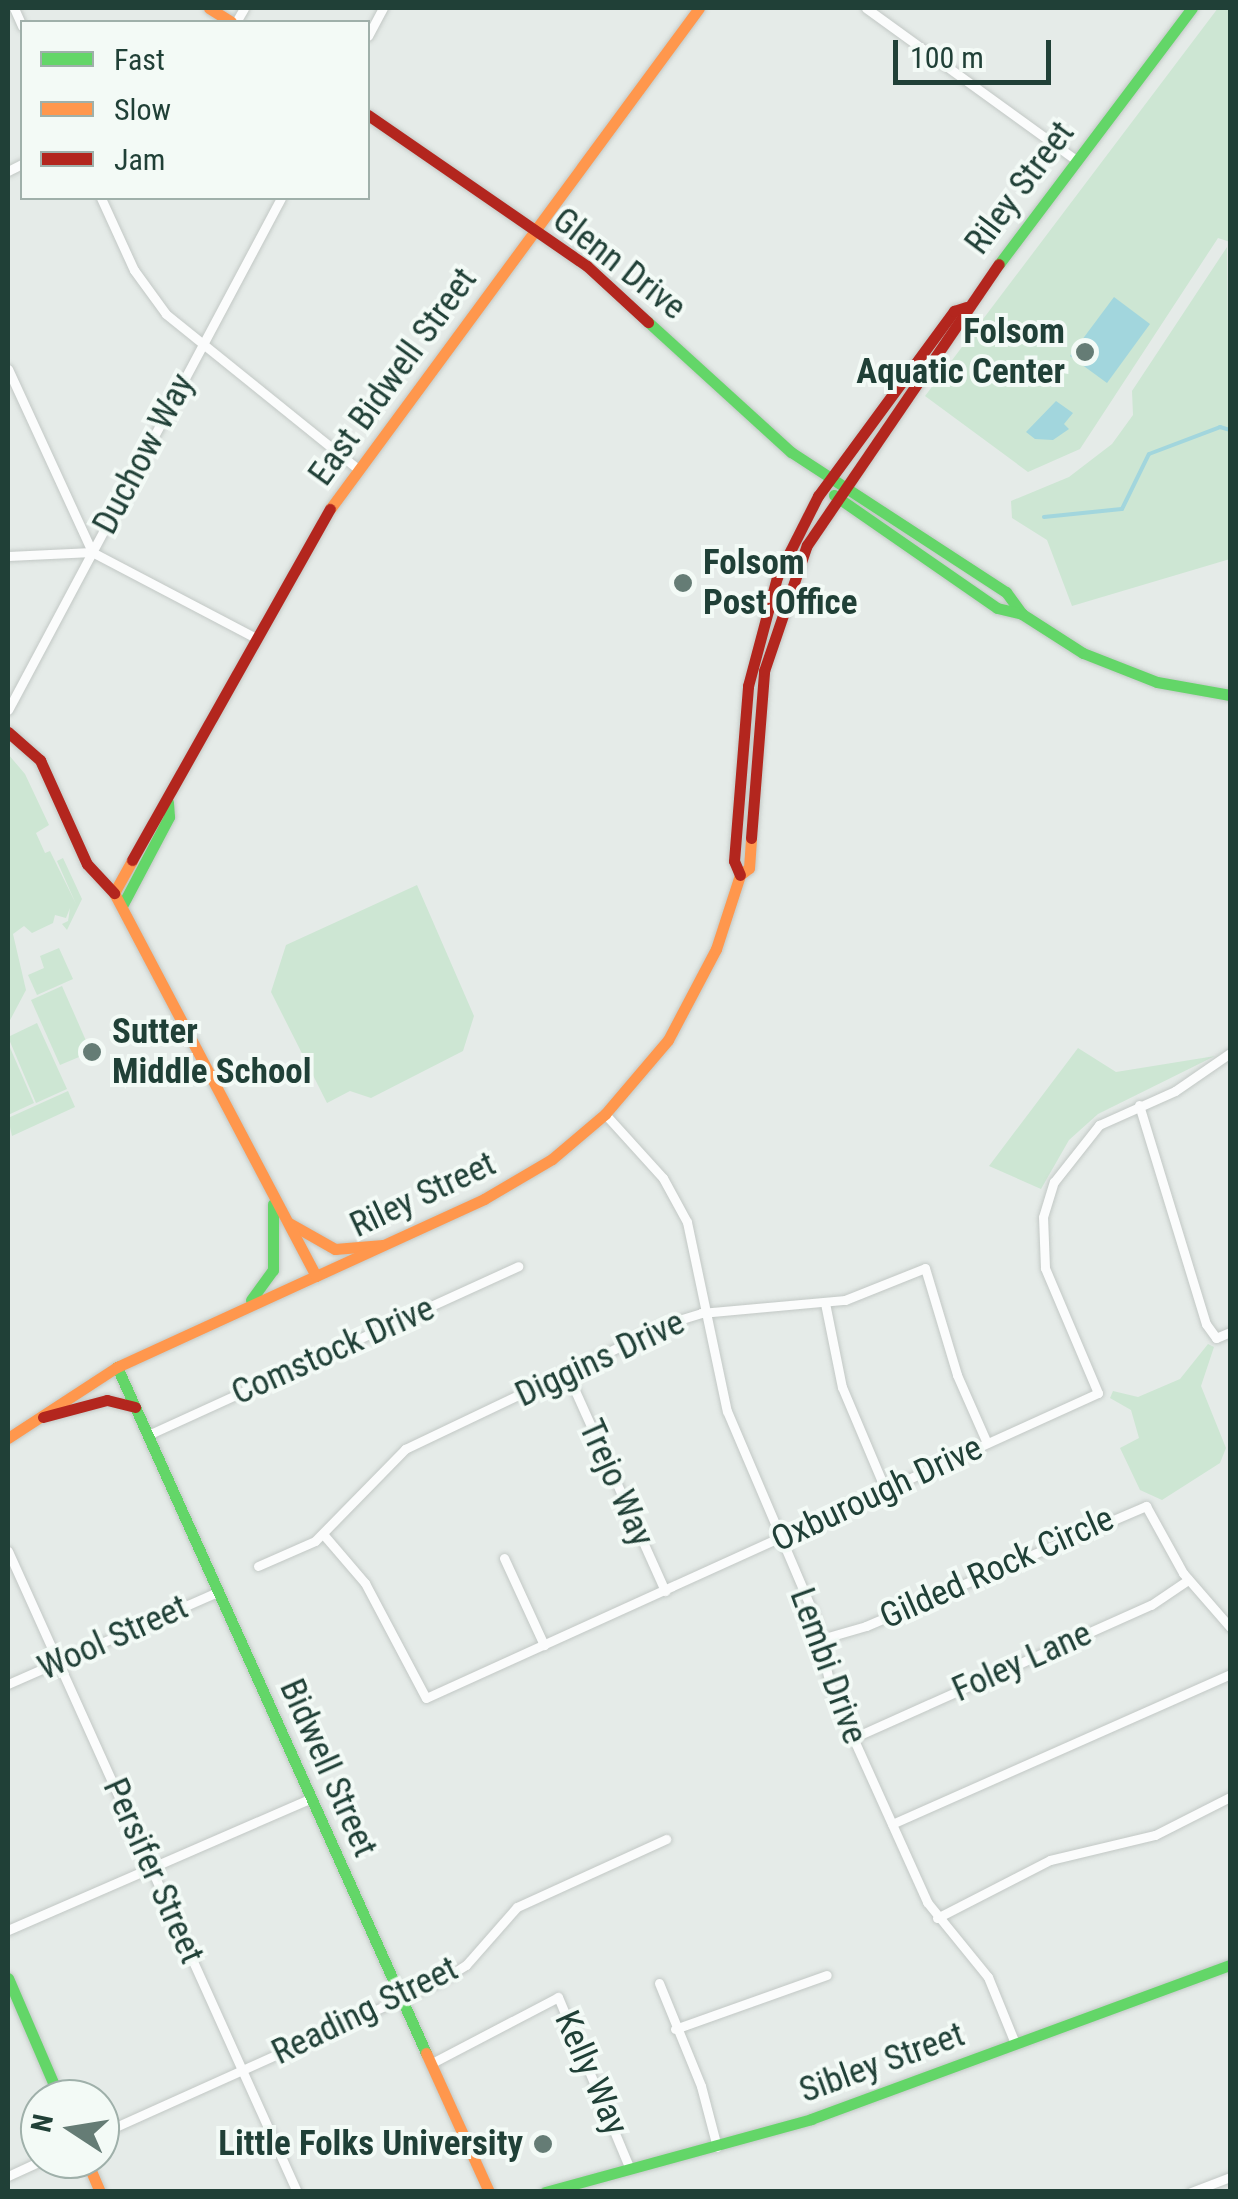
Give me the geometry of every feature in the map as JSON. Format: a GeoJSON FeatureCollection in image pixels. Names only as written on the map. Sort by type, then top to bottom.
{"type":"FeatureCollection","features":[{"type":"Feature","properties":{"kind":"main road","name":"East Bidwell Street"},"geometry":{"type":"LineString","coordinates":[[114,893],[168,802],[307,544],[699,8]]}},
{"type":"Feature","properties":{"kind":"main road","name":"Riley Street"},"geometry":{"type":"LineString","coordinates":[[8,1438],[117,1367],[514,1183],[605,1114],[686,1011],[716,949],[740,875],[749,868],[759,713],[771,639],[806,546],[963,320],[966,307],[1192,8]]}},
{"type":"Feature","properties":{"kind":"main road","name":"Glenn Drive"},"geometry":{"type":"LineString","coordinates":[[370,117],[587,266],[826,480],[837,497],[997,608],[1022,614],[1102,662],[1157,682],[1230,695]]}},
{"type":"Feature","properties":{"kind":"main road","name":"Riley Street"},"geometry":{"type":"LineString","coordinates":[[740,875],[734,861],[761,624],[792,544],[826,480],[954,311],[966,307]]}},
{"type":"Feature","properties":{"kind":"main road","name":"Glenn Drive"},"geometry":{"type":"LineString","coordinates":[[826,480],[846,485],[1006,592],[1022,614]]}},
{"type":"Feature","properties":{"kind":"main road"},"geometry":{"type":"LineString","coordinates":[[951,574],[1006,592]]}},
{"type":"Feature","properties":{"kind":"main road"},"geometry":{"type":"LineString","coordinates":[[8,732],[40,760],[88,864],[122,906],[316,1276]]}},
{"type":"Feature","properties":{"kind":"main road"},"geometry":{"type":"LineString","coordinates":[[743,760],[751,778],[747,833],[753,844]]}},
{"type":"Feature","properties":{"kind":"main road","name":"East Bidwell Street"},"geometry":{"type":"LineString","coordinates":[[122,906],[169,817],[168,802]]}},
{"type":"Feature","properties":{"kind":"main road"},"geometry":{"type":"LineString","coordinates":[[225,1317],[262,1291],[274,1270],[276,1212],[265,1178]]}},
{"type":"Feature","properties":{"kind":"main road"},"geometry":{"type":"LineString","coordinates":[[288,1221],[335,1249],[383,1245]]}},
{"type":"Feature","properties":{"kind":"main road","name":"Bidwell Street"},"geometry":{"type":"LineString","coordinates":[[117,1367],[490,2192]]}},
{"type":"Feature","properties":{"kind":"main road"},"geometry":{"type":"LineString","coordinates":[[44,1417],[108,1400],[135,1407]]}},
{"type":"Feature","properties":{"kind":"main road","name":"Sibley Street"},"geometry":{"type":"LineString","coordinates":[[544,2192],[717,2147],[869,2100],[1015,2042],[1230,1966]]}},
{"type":"Feature","properties":{"kind":"main road"},"geometry":{"type":"LineString","coordinates":[[8,1978],[51,2079]]}},
{"type":"Feature","properties":{"kind":"street"},"geometry":{"type":"LineString","coordinates":[[370,32],[383,8]]}},
{"type":"Feature","properties":{"kind":"street"},"geometry":{"type":"LineString","coordinates":[[866,8],[1076,160]]}},
{"type":"Feature","properties":{"kind":"street"},"geometry":{"type":"LineString","coordinates":[[102,200],[143,286],[203,344],[358,470]]}},
{"type":"Feature","properties":{"kind":"street","name":"Duchow Way"},"geometry":{"type":"LineString","coordinates":[[8,710],[280,200]]}},
{"type":"Feature","properties":{"kind":"street"},"geometry":{"type":"LineString","coordinates":[[8,370],[92,552]]}},
{"type":"Feature","properties":{"kind":"street"},"geometry":{"type":"LineString","coordinates":[[8,556],[92,552],[256,638]]}},
{"type":"Feature","properties":{"kind":"street","name":"Oxburough Drive"},"geometry":{"type":"LineString","coordinates":[[323,1534],[365,1583],[426,1698],[1098,1393],[1049,1282],[1044,1217],[1073,1150],[1099,1126],[1197,1079],[1230,1053]]}},
{"type":"Feature","properties":{"kind":"street"},"geometry":{"type":"LineString","coordinates":[[1139,1105],[1206,1324],[1216,1338],[1230,1332]]}},
{"type":"Feature","properties":{"kind":"street","name":"Lembi Drive"},"geometry":{"type":"LineString","coordinates":[[605,1114],[676,1200],[696,1246],[727,1411],[821,1639],[831,1689],[937,1918],[988,1977],[1015,2042]]}},
{"type":"Feature","properties":{"kind":"street","name":"Comstock Drive"},"geometry":{"type":"LineString","coordinates":[[148,1435],[518,1266]]}},
{"type":"Feature","properties":{"kind":"street","name":"Diggins Drive"},"geometry":{"type":"LineString","coordinates":[[258,1566],[323,1534],[392,1457],[669,1323],[707,1312],[825,1303],[925,1268],[957,1375],[987,1442]]}},
{"type":"Feature","properties":{"kind":"street"},"geometry":{"type":"LineString","coordinates":[[825,1303],[842,1387],[884,1489]]}},
{"type":"Feature","properties":{"kind":"street","name":"Trejo Way"},"geometry":{"type":"LineString","coordinates":[[568,1375],[665,1591]]}},
{"type":"Feature","properties":{"kind":"street","name":"Gilded Rock Circle"},"geometry":{"type":"LineString","coordinates":[[821,1639],[866,1626],[1146,1506],[1188,1580],[1230,1628]]}},
{"type":"Feature","properties":{"kind":"street","name":"Persifer Street"},"geometry":{"type":"LineString","coordinates":[[8,1550],[297,2192]]}},
{"type":"Feature","properties":{"kind":"street"},"geometry":{"type":"LineString","coordinates":[[504,1558],[544,1645]]}},
{"type":"Feature","properties":{"kind":"street","name":"Foley Lane"},"geometry":{"type":"LineString","coordinates":[[853,1738],[1151,1605],[1188,1580]]}},
{"type":"Feature","properties":{"kind":"street","name":"Wool Street"},"geometry":{"type":"LineString","coordinates":[[8,1684],[218,1592]]}},
{"type":"Feature","properties":{"kind":"street"},"geometry":{"type":"LineString","coordinates":[[892,1824],[1230,1674]]}},
{"type":"Feature","properties":{"kind":"street"},"geometry":{"type":"LineString","coordinates":[[8,1930],[311,1798]]}},
{"type":"Feature","properties":{"kind":"street"},"geometry":{"type":"LineString","coordinates":[[937,1918],[1050,1860],[1155,1835],[1230,1798]]}},
{"type":"Feature","properties":{"kind":"street","name":"Reading Street"},"geometry":{"type":"LineString","coordinates":[[120,2125],[458,1971],[518,1907],[666,1839]]}},
{"type":"Feature","properties":{"kind":"street"},"geometry":{"type":"LineString","coordinates":[[675,2029],[827,1975]]}},
{"type":"Feature","properties":{"kind":"street"},"geometry":{"type":"LineString","coordinates":[[659,1982],[701,2086],[717,2147]]}},
{"type":"Feature","properties":{"kind":"street","name":"Kelly Way"},"geometry":{"type":"LineString","coordinates":[[432,2063],[558,1997],[630,2169]]}},
{"type":"Feature","properties":{"kind":"street"},"geometry":{"type":"LineString","coordinates":[[1192,2192],[1225,2183]]}},
{"type":"Feature","properties":{"kind":"green space"},"geometry":{"type":"Polygon","coordinates":[[[1218,8],[1230,8],[1230,242],[1218,238],[1080,449],[1028,472],[925,396],[1218,8]]]}},
{"type":"Feature","properties":{"kind":"green space"},"geometry":{"type":"Polygon","coordinates":[[[1227,247],[1230,559],[1072,606],[1047,540],[1012,518],[1011,501],[1069,477],[1112,444],[1133,415],[1132,391],[1227,247]]]}},
{"type":"Feature","properties":{"kind":"green space"},"geometry":{"type":"Polygon","coordinates":[[[8,754],[25,774],[49,825],[36,833],[45,853],[50,851],[76,904],[57,861],[63,858],[82,899],[67,930],[62,924],[68,921],[70,908],[66,918],[55,915],[53,923],[32,933],[24,926],[13,934],[26,990],[8,1024],[8,754]]]}},
{"type":"Feature","properties":{"kind":"green space"},"geometry":{"type":"Polygon","coordinates":[[[417,885],[474,1016],[463,1051],[371,1098],[350,1091],[327,1103],[271,992],[286,945],[417,885]]]}},
{"type":"Feature","properties":{"kind":"green space"},"geometry":{"type":"Polygon","coordinates":[[[59,948],[73,979],[37,995],[28,975],[44,968],[40,956],[59,948]]]}},
{"type":"Feature","properties":{"kind":"green space"},"geometry":{"type":"Polygon","coordinates":[[[62,986],[91,1052],[60,1065],[31,1000],[62,986]]]}},
{"type":"Feature","properties":{"kind":"green space"},"geometry":{"type":"Polygon","coordinates":[[[37,1023],[67,1089],[36,1103],[8,1037],[37,1023]]]}},
{"type":"Feature","properties":{"kind":"green space"},"geometry":{"type":"Polygon","coordinates":[[[8,1043],[34,1103],[8,1115],[8,1043]]]}},
{"type":"Feature","properties":{"kind":"green space"},"geometry":{"type":"Polygon","coordinates":[[[1078,1048],[1116,1072],[1215,1056],[1098,1114],[1069,1140],[1041,1189],[989,1166],[1078,1048]]]}},
{"type":"Feature","properties":{"kind":"green space"},"geometry":{"type":"Polygon","coordinates":[[[68,1091],[75,1107],[12,1136],[8,1118],[68,1091]]]}},
{"type":"Feature","properties":{"kind":"green space"},"geometry":{"type":"Polygon","coordinates":[[[1208,1344],[1214,1347],[1201,1386],[1226,1448],[1220,1463],[1162,1500],[1140,1490],[1120,1448],[1139,1438],[1131,1410],[1110,1398],[1113,1391],[1138,1397],[1180,1379],[1208,1344]]]}},
{"type":"Feature","properties":{"kind":"water"},"geometry":{"type":"Polygon","coordinates":[[[1114,297],[1150,324],[1107,383],[1070,356],[1114,297]]]}},
{"type":"Feature","properties":{"kind":"water"},"geometry":{"type":"Polygon","coordinates":[[[1056,401],[1073,413],[1064,424],[1069,429],[1053,440],[1035,439],[1026,432],[1056,401]]]}},
{"type":"Feature","properties":{"kind":"waterway"},"geometry":{"type":"LineString","coordinates":[[1044,517],[1122,509],[1149,454],[1220,427],[1230,430]]}},
{"type":"Feature","properties":{"kind":"traffic: fast"},"geometry":{"type":"LineString","coordinates":[[999,264],[1192,8]]}},
{"type":"Feature","properties":{"kind":"traffic: fast"},"geometry":{"type":"LineString","coordinates":[[648,322],[791,452],[1006,592],[1022,614]]}},
{"type":"Feature","properties":{"kind":"traffic: fast"},"geometry":{"type":"LineString","coordinates":[[834,495],[997,608],[1022,614],[1083,653],[1157,682],[1230,695]]}},
{"type":"Feature","properties":{"kind":"traffic: fast"},"geometry":{"type":"LineString","coordinates":[[122,906],[169,817],[168,802]]}},
{"type":"Feature","properties":{"kind":"traffic: fast"},"geometry":{"type":"LineString","coordinates":[[251,1300],[273,1270],[273,1204]]}},
{"type":"Feature","properties":{"kind":"traffic: fast"},"geometry":{"type":"LineString","coordinates":[[117,1367],[426,2053]]}},
{"type":"Feature","properties":{"kind":"traffic: fast"},"geometry":{"type":"LineString","coordinates":[[545,2192],[811,2119],[1230,1965]]}},
{"type":"Feature","properties":{"kind":"traffic: fast"},"geometry":{"type":"LineString","coordinates":[[8,1978],[51,2079]]}},
{"type":"Feature","properties":{"kind":"traffic: slow"},"geometry":{"type":"LineString","coordinates":[[209,8],[228,20]]}},
{"type":"Feature","properties":{"kind":"traffic: slow"},"geometry":{"type":"LineString","coordinates":[[330,509],[699,8]]}},
{"type":"Feature","properties":{"kind":"traffic: slow"},"geometry":{"type":"LineString","coordinates":[[316,1276],[484,1199],[552,1159],[605,1114],[668,1040],[716,949],[740,875],[749,868],[751,838]]}},
{"type":"Feature","properties":{"kind":"traffic: slow"},"geometry":{"type":"LineString","coordinates":[[8,1438],[117,1367],[316,1276],[114,893],[132,860]]}},
{"type":"Feature","properties":{"kind":"traffic: slow"},"geometry":{"type":"LineString","coordinates":[[289,1223],[335,1249],[383,1245]]}},
{"type":"Feature","properties":{"kind":"traffic: slow"},"geometry":{"type":"LineString","coordinates":[[426,2053],[489,2192]]}},
{"type":"Feature","properties":{"kind":"traffic: slow"},"geometry":{"type":"LineString","coordinates":[[94,2179],[100,2192]]}},
{"type":"Feature","properties":{"kind":"traffic: jam"},"geometry":{"type":"LineString","coordinates":[[370,116],[587,266],[648,322]]}},
{"type":"Feature","properties":{"kind":"traffic: jam"},"geometry":{"type":"LineString","coordinates":[[751,838],[764,671],[807,545],[999,264]]}},
{"type":"Feature","properties":{"kind":"traffic: jam"},"geometry":{"type":"LineString","coordinates":[[740,875],[734,861],[748,686],[777,577],[818,496],[954,311],[966,307]]}},
{"type":"Feature","properties":{"kind":"traffic: jam"},"geometry":{"type":"LineString","coordinates":[[132,860],[330,509]]}},
{"type":"Feature","properties":{"kind":"traffic: jam"},"geometry":{"type":"LineString","coordinates":[[8,732],[40,760],[87,864],[114,893]]}},
{"type":"Feature","properties":{"kind":"traffic: jam"},"geometry":{"type":"LineString","coordinates":[[43,1417],[107,1400],[135,1407]]}},
{"type":"Feature","properties":{"kind":"place","name":"Folsom Aquatic Center"},"geometry":{"type":"Point","coordinates":[1085,352]}},
{"type":"Feature","properties":{"kind":"place","name":"Folsom Post Office"},"geometry":{"type":"Point","coordinates":[683,583]}},
{"type":"Feature","properties":{"kind":"place","name":"Sutter Middle School"},"geometry":{"type":"Point","coordinates":[92,1052]}},
{"type":"Feature","properties":{"kind":"place","name":"Little Folks University"},"geometry":{"type":"Point","coordinates":[543,2144]}}]}
